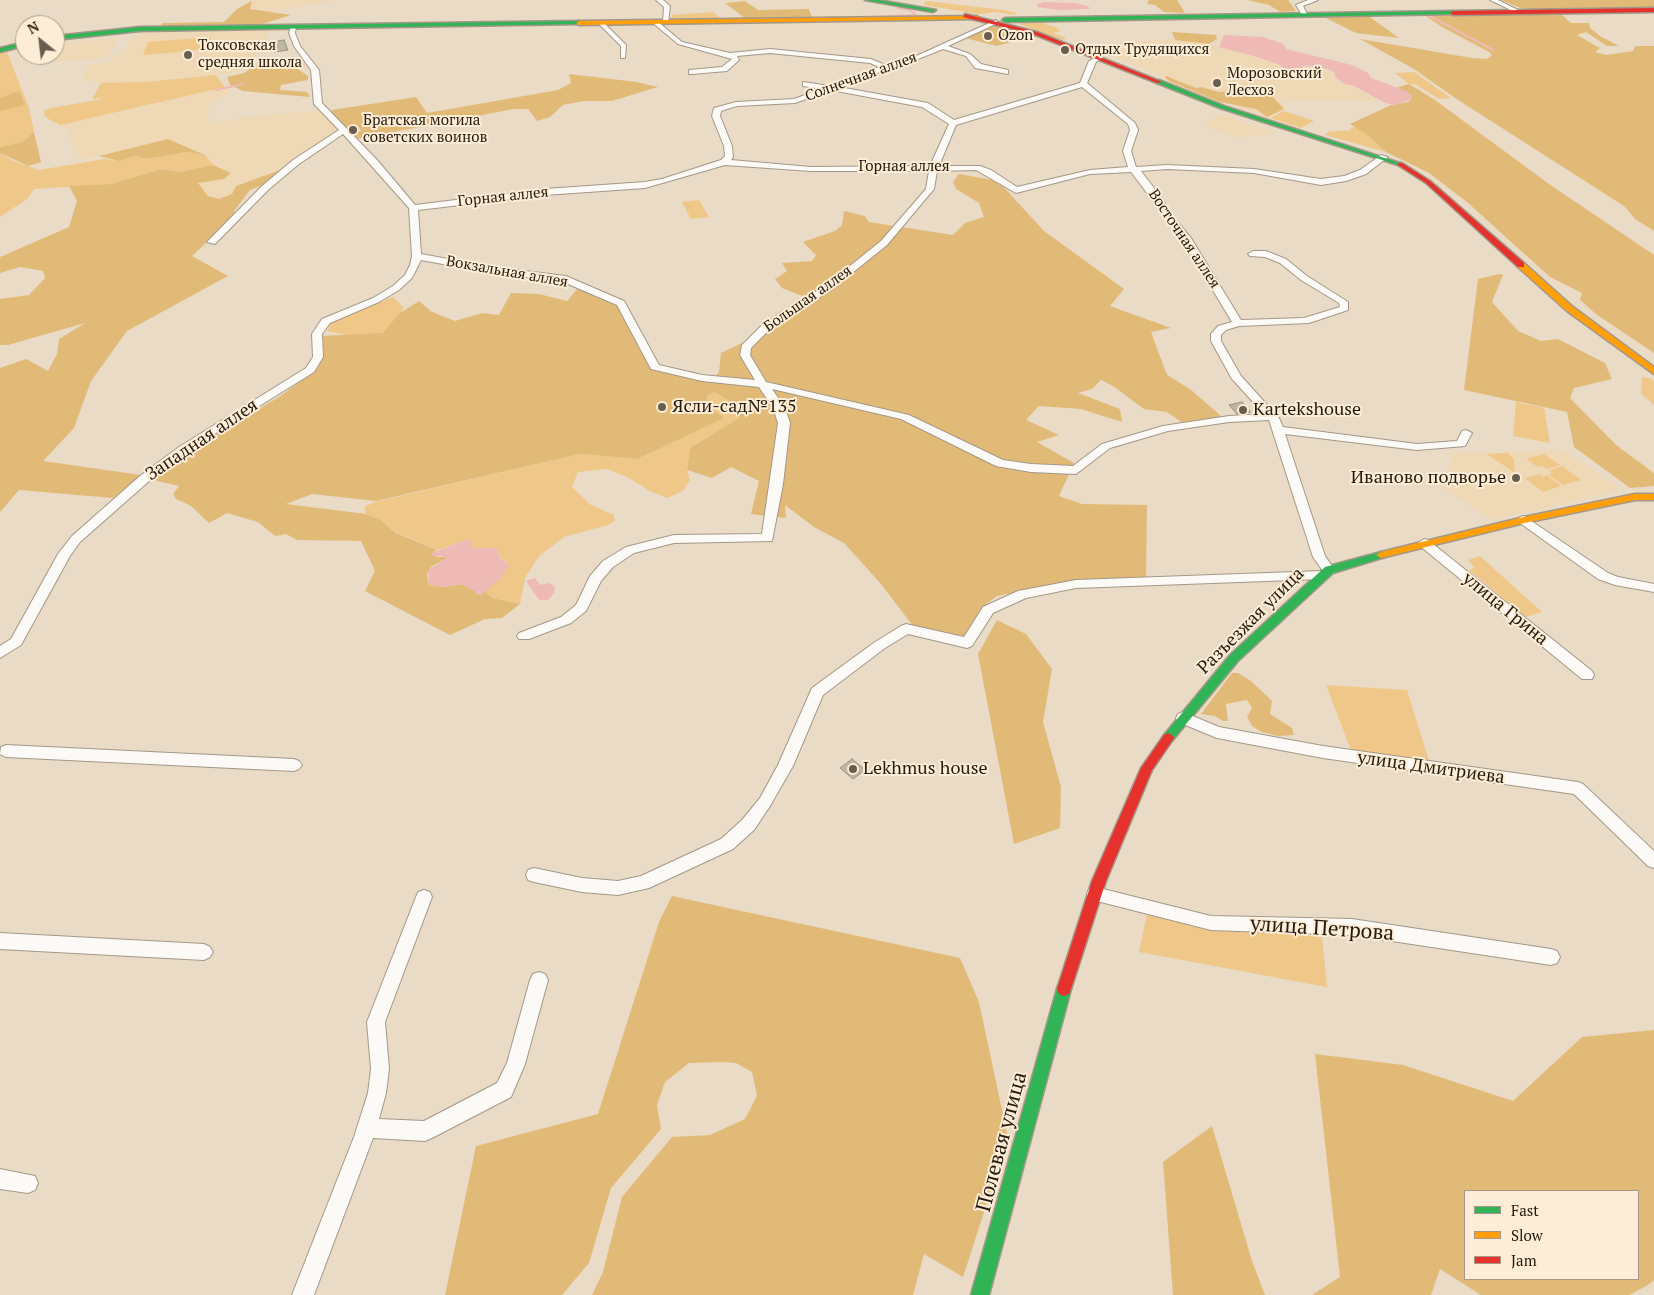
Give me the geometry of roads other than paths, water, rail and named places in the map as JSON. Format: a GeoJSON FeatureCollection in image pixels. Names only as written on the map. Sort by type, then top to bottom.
{"type":"FeatureCollection","features":[{"type":"Feature","properties":{"kind":"main road"},"geometry":{"type":"LineString","coordinates":[[868,0],[987,20]]}},
{"type":"Feature","properties":{"kind":"main road"},"geometry":{"type":"LineString","coordinates":[[918,19],[926,14],[924,8]]}},
{"type":"Feature","properties":{"kind":"main road"},"geometry":{"type":"LineString","coordinates":[[65,37],[129,30],[293,27],[918,19],[1014,22],[1304,14],[1654,10]]}},
{"type":"Feature","properties":{"kind":"main road"},"geometry":{"type":"LineString","coordinates":[[1014,22],[1098,58],[1239,113],[1384,157],[1403,165],[1428,182],[1570,309],[1654,371]]}},
{"type":"Feature","properties":{"kind":"main road","name":"Разъезжая улица"},"geometry":{"type":"LineString","coordinates":[[1061,999],[1095,894],[1147,768],[1183,718],[1234,658],[1325,572],[1424,542],[1635,497],[1654,497]]}},
{"type":"Feature","properties":{"kind":"main road","name":"Полевая улица"},"geometry":{"type":"LineString","coordinates":[[980,1295],[1061,999]]}},
{"type":"Feature","properties":{"kind":"street"},"geometry":{"type":"LineString","coordinates":[[659,0],[666,6],[668,12],[660,22],[680,43],[730,55],[737,59],[724,69],[692,72]]}},
{"type":"Feature","properties":{"kind":"street"},"geometry":{"type":"LineString","coordinates":[[1304,14],[1299,6],[1315,0]]}},
{"type":"Feature","properties":{"kind":"street"},"geometry":{"type":"LineString","coordinates":[[1493,0],[1519,12]]}},
{"type":"Feature","properties":{"kind":"street","name":"Солнечная аллея"},"geometry":{"type":"LineString","coordinates":[[724,162],[729,157],[728,146],[716,116],[717,110],[743,103],[795,101],[885,67],[916,58],[942,46],[987,20]]}},
{"type":"Feature","properties":{"kind":"street"},"geometry":{"type":"LineString","coordinates":[[601,23],[624,46],[623,57]]}},
{"type":"Feature","properties":{"kind":"street"},"geometry":{"type":"LineString","coordinates":[[293,27],[292,33],[297,46],[315,70],[318,104],[344,130],[413,208],[417,256]]}},
{"type":"Feature","properties":{"kind":"street"},"geometry":{"type":"LineString","coordinates":[[942,46],[968,55],[974,59],[978,66],[1006,72]]}},
{"type":"Feature","properties":{"kind":"street"},"geometry":{"type":"LineString","coordinates":[[730,55],[770,51],[870,62],[885,67]]}},
{"type":"Feature","properties":{"kind":"street"},"geometry":{"type":"LineString","coordinates":[[806,84],[925,105],[953,123],[1083,84],[1093,61],[1098,58]]}},
{"type":"Feature","properties":{"kind":"street"},"geometry":{"type":"LineString","coordinates":[[1083,84],[1131,123],[1134,130],[1127,152],[1133,169]]}},
{"type":"Feature","properties":{"kind":"street","name":"Большая аллея"},"geometry":{"type":"LineString","coordinates":[[524,636],[566,620],[581,608],[594,579],[608,564],[630,550],[674,538],[768,538],[784,423],[779,408],[762,384],[745,354],[746,347],[766,326],[828,288],[884,243],[930,189],[934,167],[949,128],[953,123]]}},
{"type":"Feature","properties":{"kind":"street"},"geometry":{"type":"LineString","coordinates":[[212,242],[271,183],[296,162],[344,130]]}},
{"type":"Feature","properties":{"kind":"street","name":"Горная аллея"},"geometry":{"type":"LineString","coordinates":[[413,208],[545,192],[646,185],[724,162],[811,169],[977,168],[988,172],[1016,190],[1090,172],[1167,166],[1225,168],[1321,182],[1354,175],[1384,157]]}},
{"type":"Feature","properties":{"kind":"street","name":"Восточная аллея"},"geometry":{"type":"LineString","coordinates":[[1133,169],[1140,175],[1160,202],[1165,213],[1186,238],[1238,323]]}},
{"type":"Feature","properties":{"kind":"street"},"geometry":{"type":"LineString","coordinates":[[534,875],[582,885],[618,888],[642,883],[727,844],[748,824],[765,802],[785,766],[817,692],[906,629],[967,643],[988,610],[1023,594],[1076,584],[1325,572],[1280,430],[1272,417],[1236,377],[1226,362],[1216,341],[1216,334],[1222,328],[1238,323],[1305,321],[1345,308],[1343,302],[1304,278],[1283,261],[1266,254],[1253,254]]}},
{"type":"Feature","properties":{"kind":"street","name":"Вокзальная аллея"},"geometry":{"type":"LineString","coordinates":[[417,256],[492,270],[563,278],[621,303],[642,339],[655,367],[702,378],[762,384],[905,417],[1000,463],[1031,468],[1076,470],[1106,446],[1167,428],[1229,419],[1272,417]]}},
{"type":"Feature","properties":{"kind":"street","name":"Западная аллея"},"geometry":{"type":"LineString","coordinates":[[0,653],[16,642],[64,554],[76,539],[144,479],[183,449],[310,370],[318,357],[318,334],[326,321],[376,300],[396,288],[409,276],[417,256]]}},
{"type":"Feature","properties":{"kind":"street"},"geometry":{"type":"LineString","coordinates":[[1280,430],[1417,448],[1461,444],[1466,433]]}},
{"type":"Feature","properties":{"kind":"street"},"geometry":{"type":"LineString","coordinates":[[1524,520],[1603,576],[1615,581],[1654,588]]}},
{"type":"Feature","properties":{"kind":"street","name":"улица Грина"},"geometry":{"type":"LineString","coordinates":[[1424,542],[1587,675]]}},
{"type":"Feature","properties":{"kind":"street","name":"улица Дмитриева"},"geometry":{"type":"LineString","coordinates":[[1183,718],[1217,732],[1323,752],[1578,788],[1654,861]]}},
{"type":"Feature","properties":{"kind":"street"},"geometry":{"type":"LineString","coordinates":[[6,751],[294,765]]}},
{"type":"Feature","properties":{"kind":"street","name":"улица Петрова"},"geometry":{"type":"LineString","coordinates":[[1095,894],[1211,923],[1352,927],[1551,957]]}},
{"type":"Feature","properties":{"kind":"street"},"geometry":{"type":"LineString","coordinates":[[303,1295],[367,1128],[377,1093],[380,1069],[376,1022],[424,897]]}},
{"type":"Feature","properties":{"kind":"street"},"geometry":{"type":"LineString","coordinates":[[0,941],[204,952]]}},
{"type":"Feature","properties":{"kind":"street"},"geometry":{"type":"LineString","coordinates":[[367,1128],[425,1131],[440,1125],[504,1090],[516,1064],[539,980]]}},
{"type":"Feature","properties":{"kind":"street"},"geometry":{"type":"LineString","coordinates":[[0,1179],[28,1183]]}},
{"type":"Feature","properties":{"kind":"waterway"},"geometry":{"type":"LineString","coordinates":[[871,17],[916,15],[910,10],[898,8]]}},
{"type":"Feature","properties":{"kind":"waterway"},"geometry":{"type":"LineString","coordinates":[[1428,15],[1493,50]]}},
{"type":"Feature","properties":{"kind":"waterway"},"geometry":{"type":"LineString","coordinates":[[828,17],[857,17]]}},
{"type":"Feature","properties":{"kind":"waterway"},"geometry":{"type":"LineString","coordinates":[[216,90],[244,84]]}},
{"type":"Feature","properties":{"kind":"place","name":"Ozon"},"geometry":{"type":"Point","coordinates":[988,36]}},
{"type":"Feature","properties":{"kind":"place","name":"Отдых Трудящихся"},"geometry":{"type":"Point","coordinates":[1065,50]}},
{"type":"Feature","properties":{"kind":"place","name":"Токсовская средняя школа"},"geometry":{"type":"Point","coordinates":[188,55]}},
{"type":"Feature","properties":{"kind":"place","name":"Морозовский Лесхоз"},"geometry":{"type":"Point","coordinates":[1217,83]}},
{"type":"Feature","properties":{"kind":"place","name":"Братская могила советских воинов"},"geometry":{"type":"Point","coordinates":[353,130]}},
{"type":"Feature","properties":{"kind":"place","name":"Ясли-сад№135"},"geometry":{"type":"Point","coordinates":[662,407]}},
{"type":"Feature","properties":{"kind":"place","name":"Kartekshouse"},"geometry":{"type":"Point","coordinates":[1243,410]}},
{"type":"Feature","properties":{"kind":"place","name":"Иваново подворье"},"geometry":{"type":"Point","coordinates":[1516,478]}},
{"type":"Feature","properties":{"kind":"place","name":"Lekhmus house"},"geometry":{"type":"Point","coordinates":[853,769]}}]}
